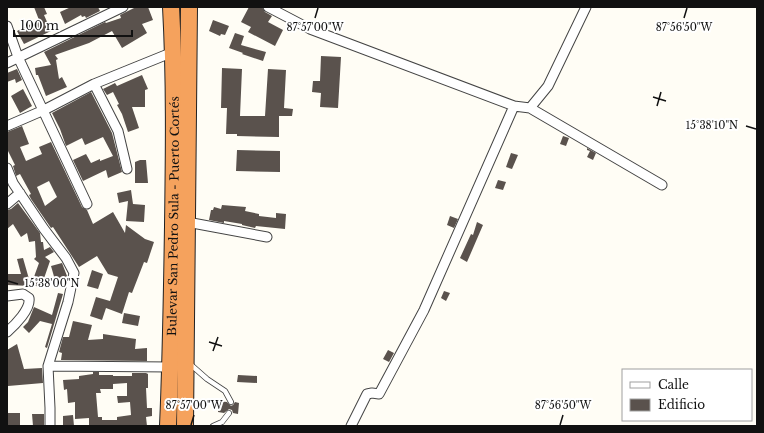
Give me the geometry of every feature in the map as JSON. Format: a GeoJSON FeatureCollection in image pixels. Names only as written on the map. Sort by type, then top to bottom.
{"type":"FeatureCollection","features":[{"type":"Feature","properties":{"kind":"highway","name":"Bulevar San Pedro Sula - Puerto Cortés"},"geometry":{"type":"LineString","coordinates":[[168,426],[171,367],[174,159],[171,7]]}},
{"type":"Feature","properties":{"kind":"highway","name":"Bulevar San Pedro Sula - Puerto Cortés"},"geometry":{"type":"LineString","coordinates":[[185,426],[189,7]]}},
{"type":"Feature","properties":{"kind":"street"},"geometry":{"type":"LineString","coordinates":[[7,63],[123,7]]}},
{"type":"Feature","properties":{"kind":"street"},"geometry":{"type":"LineString","coordinates":[[268,7],[310,29],[514,106],[530,108],[662,185]]}},
{"type":"Feature","properties":{"kind":"street"},"geometry":{"type":"LineString","coordinates":[[530,108],[548,86],[586,7]]}},
{"type":"Feature","properties":{"kind":"street"},"geometry":{"type":"LineString","coordinates":[[7,26],[18,57],[87,204]]}},
{"type":"Feature","properties":{"kind":"street"},"geometry":{"type":"LineString","coordinates":[[7,126],[44,110],[94,84],[173,52]]}},
{"type":"Feature","properties":{"kind":"street"},"geometry":{"type":"LineString","coordinates":[[94,84],[118,130],[127,169]]}},
{"type":"Feature","properties":{"kind":"street"},"geometry":{"type":"LineString","coordinates":[[351,426],[367,394],[379,394],[424,310],[514,106]]}},
{"type":"Feature","properties":{"kind":"street"},"geometry":{"type":"LineString","coordinates":[[7,168],[10,185],[20,193],[44,229],[66,258],[74,273],[68,302],[48,366],[50,426]]}},
{"type":"Feature","properties":{"kind":"street"},"geometry":{"type":"LineString","coordinates":[[7,204],[20,193]]}},
{"type":"Feature","properties":{"kind":"street"},"geometry":{"type":"LineString","coordinates":[[187,222],[267,237]]}},
{"type":"Feature","properties":{"kind":"street"},"geometry":{"type":"LineString","coordinates":[[7,296],[23,294],[29,298],[30,302],[14,327],[7,332]]}},
{"type":"Feature","properties":{"kind":"street"},"geometry":{"type":"LineString","coordinates":[[48,366],[171,367]]}},
{"type":"Feature","properties":{"kind":"lane"},"geometry":{"type":"LineString","coordinates":[[186,359],[207,379],[225,391],[231,402]]}},
{"type":"Feature","properties":{"kind":"lane"},"geometry":{"type":"LineString","coordinates":[[213,426],[222,422],[229,413]]}},
{"type":"Feature","properties":{"kind":"building"},"geometry":{"type":"Polygon","coordinates":[[[34,7],[44,7],[47,14],[44,15],[51,31],[24,44],[17,31],[39,20],[34,7]]]}},
{"type":"Feature","properties":{"kind":"building"},"geometry":{"type":"Polygon","coordinates":[[[71,7],[98,7],[100,11],[86,18],[85,16],[82,17],[81,15],[65,24],[60,12],[71,7]]]}},
{"type":"Feature","properties":{"kind":"building"},"geometry":{"type":"Polygon","coordinates":[[[136,7],[148,7],[153,20],[142,24],[147,33],[122,48],[112,31],[89,43],[55,55],[58,59],[56,60],[59,79],[62,77],[67,87],[46,96],[38,75],[36,75],[35,68],[51,65],[44,52],[105,22],[106,23],[121,18],[120,15],[136,7]]]}},
{"type":"Feature","properties":{"kind":"building"},"geometry":{"type":"Polygon","coordinates":[[[249,7],[262,7],[265,12],[272,16],[268,22],[283,30],[275,46],[248,32],[251,27],[241,22],[249,7]]]}},
{"type":"Feature","properties":{"kind":"building"},"geometry":{"type":"Polygon","coordinates":[[[213,20],[229,26],[225,35],[221,34],[220,36],[209,31],[213,20]]]}},
{"type":"Feature","properties":{"kind":"building"},"geometry":{"type":"Polygon","coordinates":[[[235,33],[244,36],[241,45],[266,52],[263,61],[229,48],[235,33]]]}},
{"type":"Feature","properties":{"kind":"building"},"geometry":{"type":"Polygon","coordinates":[[[321,56],[341,57],[338,108],[320,107],[321,93],[312,92],[313,81],[320,81],[321,56]]]}},
{"type":"Feature","properties":{"kind":"building"},"geometry":{"type":"Polygon","coordinates":[[[222,68],[242,69],[240,116],[265,116],[268,69],[286,70],[284,108],[293,109],[292,116],[279,116],[279,137],[237,136],[237,134],[226,134],[227,108],[221,108],[222,68]]]}},
{"type":"Feature","properties":{"kind":"building"},"geometry":{"type":"Polygon","coordinates":[[[17,69],[22,80],[16,83],[15,79],[7,82],[7,73],[17,69]]]}},
{"type":"Feature","properties":{"kind":"building"},"geometry":{"type":"Polygon","coordinates":[[[142,75],[148,89],[145,90],[145,107],[132,107],[139,128],[128,132],[122,114],[117,105],[119,104],[113,92],[107,95],[103,89],[115,83],[117,86],[142,75]]]}},
{"type":"Feature","properties":{"kind":"building"},"geometry":{"type":"Polygon","coordinates":[[[23,89],[32,106],[20,113],[11,96],[23,89]]]}},
{"type":"Feature","properties":{"kind":"building"},"geometry":{"type":"Polygon","coordinates":[[[91,92],[112,133],[122,172],[108,178],[106,170],[83,181],[73,160],[86,154],[91,163],[113,156],[103,137],[85,145],[82,138],[66,146],[52,113],[91,92]]]}},
{"type":"Feature","properties":{"kind":"building"},"geometry":{"type":"Polygon","coordinates":[[[22,126],[29,144],[20,147],[26,161],[42,154],[39,147],[51,142],[82,207],[87,210],[93,224],[113,212],[125,233],[126,225],[145,239],[154,242],[147,263],[144,262],[132,293],[129,292],[122,314],[106,308],[102,320],[90,316],[96,297],[110,301],[118,277],[108,274],[97,256],[79,267],[53,227],[51,228],[31,199],[29,195],[31,194],[20,174],[16,176],[13,166],[15,165],[7,149],[7,132],[22,126]],[[49,181],[37,187],[45,206],[57,197],[49,181]]]}},
{"type":"Feature","properties":{"kind":"building"},"geometry":{"type":"Polygon","coordinates":[[[563,136],[569,138],[566,146],[560,144],[563,136]]]}},
{"type":"Feature","properties":{"kind":"building"},"geometry":{"type":"Polygon","coordinates":[[[587,148],[596,153],[593,160],[587,157],[590,151],[587,150],[587,148]]]}},
{"type":"Feature","properties":{"kind":"building"},"geometry":{"type":"Polygon","coordinates":[[[237,150],[280,151],[280,172],[236,171],[237,150]]]}},
{"type":"Feature","properties":{"kind":"building"},"geometry":{"type":"Polygon","coordinates":[[[511,153],[518,155],[512,169],[506,167],[511,153]]]}},
{"type":"Feature","properties":{"kind":"building"},"geometry":{"type":"Polygon","coordinates":[[[146,160],[148,183],[135,183],[135,162],[146,160]]]}},
{"type":"Feature","properties":{"kind":"building"},"geometry":{"type":"Polygon","coordinates":[[[498,180],[506,182],[503,190],[495,188],[498,180]]]}},
{"type":"Feature","properties":{"kind":"building"},"geometry":{"type":"Polygon","coordinates":[[[131,190],[133,204],[145,205],[144,222],[126,221],[128,201],[119,203],[117,193],[131,190]]]}},
{"type":"Feature","properties":{"kind":"building"},"geometry":{"type":"Polygon","coordinates":[[[18,203],[40,233],[44,250],[50,247],[54,252],[45,257],[50,261],[41,287],[31,285],[39,263],[34,259],[36,257],[35,241],[29,242],[27,233],[21,237],[13,224],[7,229],[7,210],[11,209],[18,203]]]}},
{"type":"Feature","properties":{"kind":"building"},"geometry":{"type":"Polygon","coordinates":[[[222,205],[246,207],[245,211],[259,214],[259,216],[276,218],[276,213],[286,214],[285,229],[256,226],[255,228],[242,224],[209,220],[211,210],[213,210],[214,207],[221,209],[222,205]]]}},
{"type":"Feature","properties":{"kind":"building"},"geometry":{"type":"Polygon","coordinates":[[[450,216],[458,219],[454,228],[447,225],[450,216]]]}},
{"type":"Feature","properties":{"kind":"building"},"geometry":{"type":"Polygon","coordinates":[[[477,222],[483,225],[467,262],[460,258],[471,234],[473,235],[477,222]]]}},
{"type":"Feature","properties":{"kind":"building"},"geometry":{"type":"Polygon","coordinates":[[[23,258],[31,286],[7,285],[7,274],[21,274],[17,259],[23,258]]]}},
{"type":"Feature","properties":{"kind":"building"},"geometry":{"type":"Polygon","coordinates":[[[62,263],[67,276],[65,285],[57,287],[51,266],[62,263]]]}},
{"type":"Feature","properties":{"kind":"building"},"geometry":{"type":"Polygon","coordinates":[[[92,270],[103,274],[98,289],[87,286],[92,270]]]}},
{"type":"Feature","properties":{"kind":"building"},"geometry":{"type":"Polygon","coordinates":[[[444,291],[450,293],[446,301],[441,298],[444,291]]]}},
{"type":"Feature","properties":{"kind":"building"},"geometry":{"type":"Polygon","coordinates":[[[58,293],[63,294],[47,348],[45,347],[52,324],[40,321],[29,333],[23,327],[28,322],[34,307],[52,315],[58,293]]]}},
{"type":"Feature","properties":{"kind":"building"},"geometry":{"type":"Polygon","coordinates":[[[124,313],[140,316],[138,326],[122,323],[124,313]]]}},
{"type":"Feature","properties":{"kind":"building"},"geometry":{"type":"Polygon","coordinates":[[[73,321],[92,325],[88,340],[103,339],[103,334],[136,339],[135,349],[147,348],[147,361],[61,360],[62,353],[59,352],[63,337],[69,337],[73,321]]]}},
{"type":"Feature","properties":{"kind":"building"},"geometry":{"type":"Polygon","coordinates":[[[17,344],[24,369],[42,368],[43,383],[8,386],[7,350],[17,344]]]}},
{"type":"Feature","properties":{"kind":"building"},"geometry":{"type":"Polygon","coordinates":[[[388,350],[394,353],[389,362],[383,359],[388,350]]]}},
{"type":"Feature","properties":{"kind":"building"},"geometry":{"type":"Polygon","coordinates":[[[93,372],[99,372],[99,375],[132,376],[132,373],[148,374],[148,388],[146,388],[147,408],[152,408],[152,416],[146,417],[147,426],[89,426],[89,418],[75,419],[75,402],[68,403],[67,389],[64,390],[63,380],[79,379],[79,376],[93,374],[93,372]],[[127,383],[113,384],[113,389],[100,389],[101,393],[96,393],[98,417],[102,417],[102,420],[117,420],[117,417],[131,415],[130,402],[118,403],[117,396],[127,396],[127,383]]]}},
{"type":"Feature","properties":{"kind":"building"},"geometry":{"type":"Polygon","coordinates":[[[238,375],[257,376],[257,383],[237,382],[238,375]]]}},
{"type":"Feature","properties":{"kind":"building"},"geometry":{"type":"Polygon","coordinates":[[[219,401],[227,402],[231,406],[235,402],[239,403],[238,414],[233,413],[232,410],[229,409],[224,413],[218,412],[219,401]]]}},
{"type":"Feature","properties":{"kind":"building"},"geometry":{"type":"Polygon","coordinates":[[[7,413],[20,413],[20,426],[8,426],[7,413]]]}},
{"type":"Feature","properties":{"kind":"building"},"geometry":{"type":"Polygon","coordinates":[[[32,414],[44,414],[44,426],[33,426],[32,414]]]}},
{"type":"Feature","properties":{"kind":"building"},"geometry":{"type":"Polygon","coordinates":[[[73,415],[74,426],[63,426],[63,416],[73,415]]]}}]}
